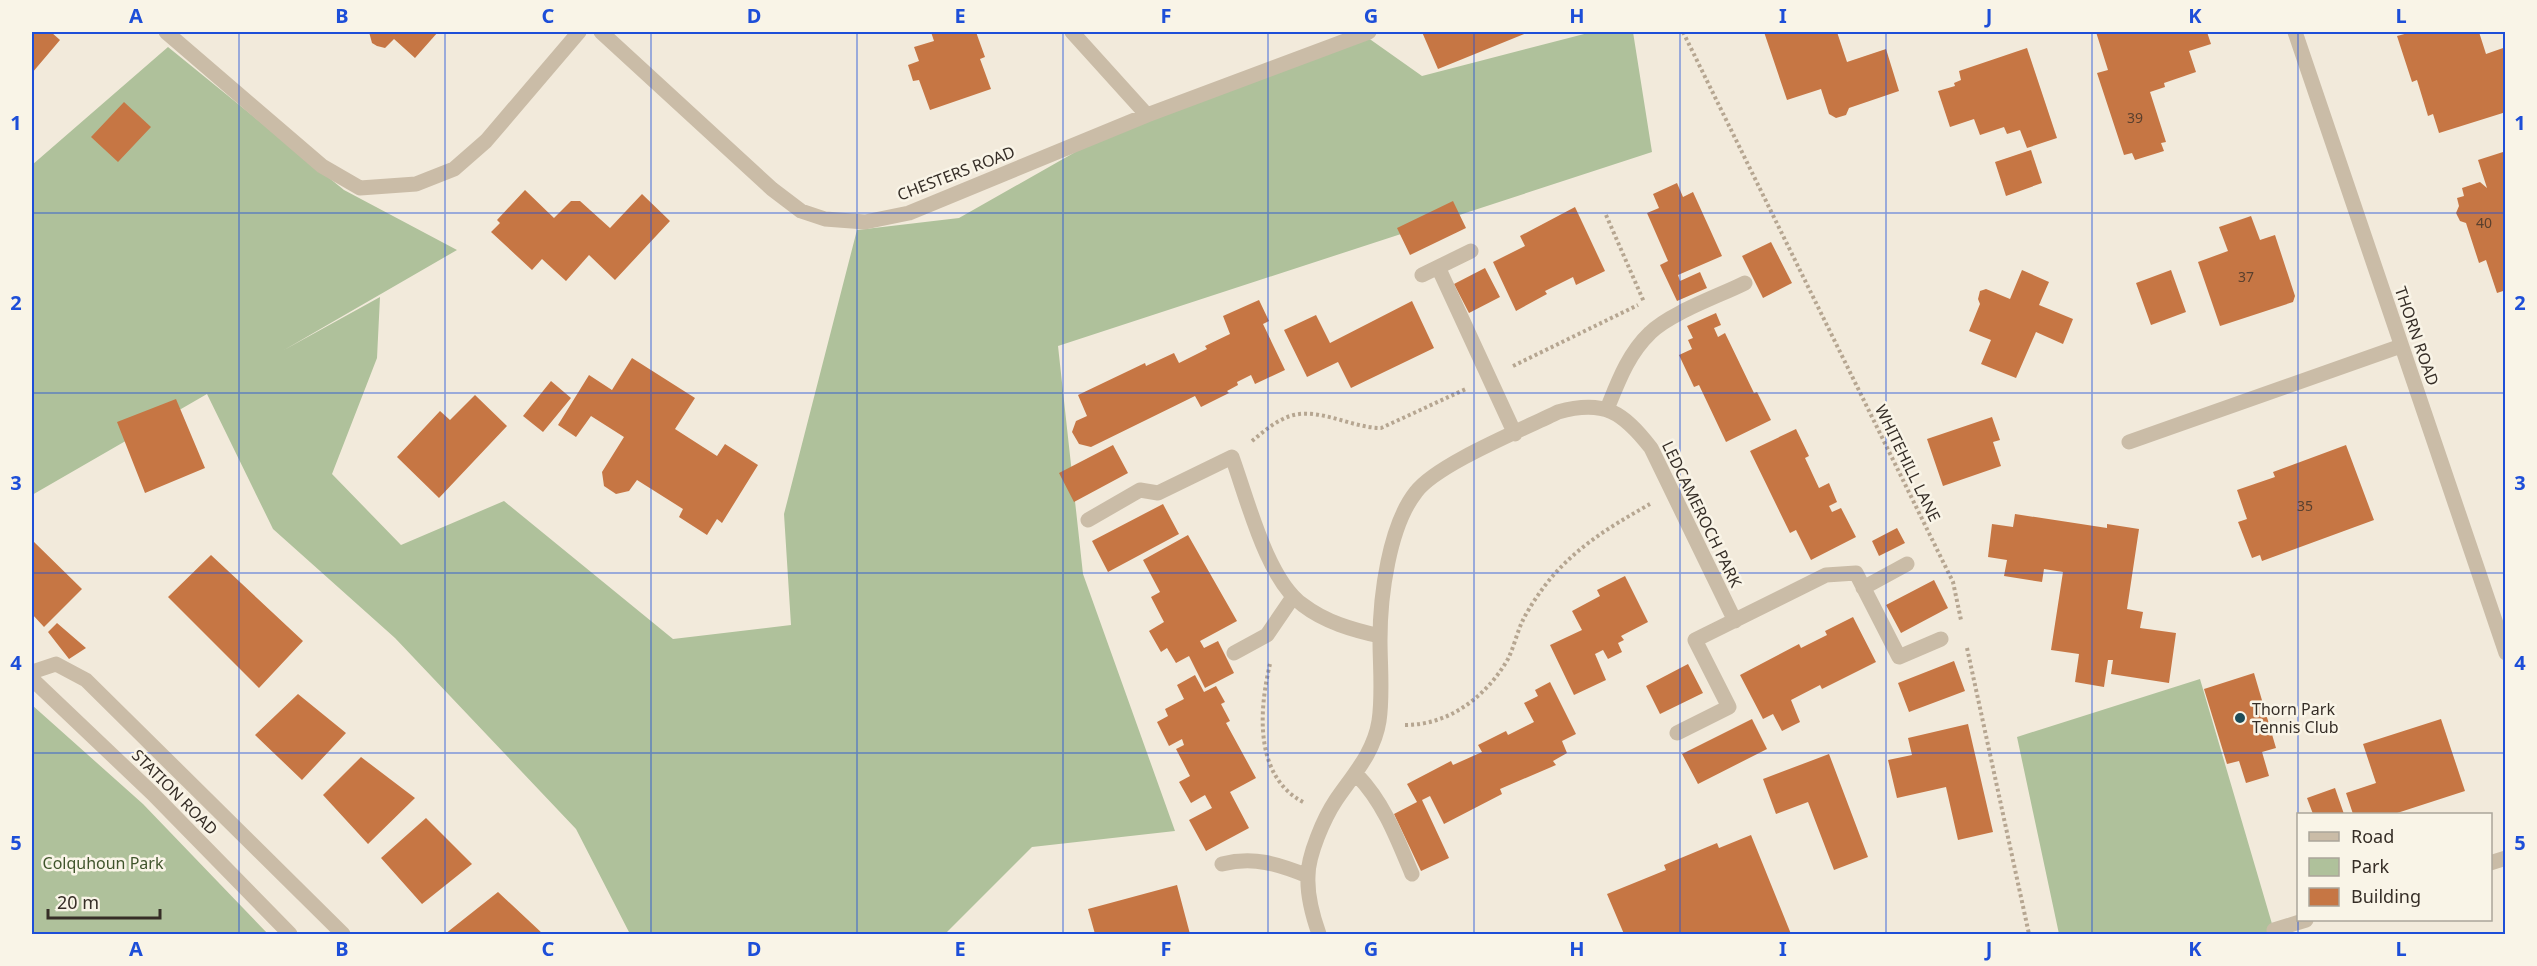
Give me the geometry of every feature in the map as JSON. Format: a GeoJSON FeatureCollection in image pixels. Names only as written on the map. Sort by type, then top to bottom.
{"type":"FeatureCollection","features":[{"type":"Feature","properties":{"kind":"street"},"geometry":{"type":"LineString","coordinates":[[166,32],[322,166],[360,188],[416,184],[454,169],[486,141],[579,32]]}},
{"type":"Feature","properties":{"kind":"street","name":"CHESTERS ROAD"},"geometry":{"type":"LineString","coordinates":[[601,32],[772,189],[801,211],[825,219],[865,222],[909,213],[1147,115],[1369,32]]}},
{"type":"Feature","properties":{"kind":"street"},"geometry":{"type":"LineString","coordinates":[[1072,32],[1147,115]]}},
{"type":"Feature","properties":{"kind":"street","name":"THORN ROAD"},"geometry":{"type":"LineString","coordinates":[[2295,32],[2505,652]]}},
{"type":"Feature","properties":{"kind":"street"},"geometry":{"type":"LineString","coordinates":[[1422,275],[1471,251]]}},
{"type":"Feature","properties":{"kind":"street"},"geometry":{"type":"LineString","coordinates":[[1438,267],[1515,434]]}},
{"type":"Feature","properties":{"kind":"street"},"geometry":{"type":"LineString","coordinates":[[1607,409],[1623,370],[1639,345],[1656,328],[1745,283]]}},
{"type":"Feature","properties":{"kind":"street"},"geometry":{"type":"LineString","coordinates":[[2129,442],[2401,346]]}},
{"type":"Feature","properties":{"kind":"street","name":"LEDCAMEROCH PARK"},"geometry":{"type":"LineString","coordinates":[[1318,934],[1308,876],[1318,832],[1336,801],[1357,775],[1373,744],[1379,722],[1380,636],[1391,545],[1406,507],[1417,490],[1437,473],[1558,412],[1579,406],[1607,409],[1620,415],[1635,428],[1651,448],[1735,621]]}},
{"type":"Feature","properties":{"kind":"street"},"geometry":{"type":"LineString","coordinates":[[1088,520],[1140,490],[1158,494],[1232,457],[1269,558],[1283,586],[1302,605],[1328,620],[1380,636]]}},
{"type":"Feature","properties":{"kind":"street"},"geometry":{"type":"LineString","coordinates":[[1863,588],[1907,564]]}},
{"type":"Feature","properties":{"kind":"street"},"geometry":{"type":"LineString","coordinates":[[1677,733],[1729,707],[1695,640],[1826,575],[1856,573],[1899,657],[1941,639]]}},
{"type":"Feature","properties":{"kind":"street"},"geometry":{"type":"LineString","coordinates":[[1234,653],[1267,635],[1293,597]]}},
{"type":"Feature","properties":{"kind":"street"},"geometry":{"type":"LineString","coordinates":[[32,672],[56,664],[86,680],[342,934]]}},
{"type":"Feature","properties":{"kind":"street","name":"STATION ROAD"},"geometry":{"type":"LineString","coordinates":[[32,679],[152,793],[290,934]]}},
{"type":"Feature","properties":{"kind":"street"},"geometry":{"type":"LineString","coordinates":[[1357,775],[1372,790],[1385,812],[1412,874]]}},
{"type":"Feature","properties":{"kind":"street"},"geometry":{"type":"LineString","coordinates":[[1222,864],[1241,859],[1270,861],[1308,876]]}},
{"type":"Feature","properties":{"kind":"street"},"geometry":{"type":"LineString","coordinates":[[2274,930],[2303,921]]}},
{"type":"Feature","properties":{"kind":"path","name":"WHITEHILL LANE"},"geometry":{"type":"LineString","coordinates":[[1683,32],[1953,582],[1963,627]]}},
{"type":"Feature","properties":{"kind":"path"},"geometry":{"type":"LineString","coordinates":[[1606,215],[1656,328]]}},
{"type":"Feature","properties":{"kind":"path"},"geometry":{"type":"LineString","coordinates":[[1232,457],[1285,417],[1310,413],[1369,428],[1381,428],[1644,302]]}},
{"type":"Feature","properties":{"kind":"path"},"geometry":{"type":"LineString","coordinates":[[1379,722],[1424,725],[1454,713],[1485,691],[1508,658],[1524,618],[1551,579],[1581,546],[1611,526],[1672,492]]}},
{"type":"Feature","properties":{"kind":"path"},"geometry":{"type":"LineString","coordinates":[[1965,639],[2029,934]]}},
{"type":"Feature","properties":{"kind":"path"},"geometry":{"type":"LineString","coordinates":[[1273,654],[1261,714],[1270,763],[1279,783],[1292,796],[1328,815]]}},
{"type":"Feature","properties":{"kind":"green space"},"geometry":{"type":"Polygon","coordinates":[[[1592,32],[1633,32],[1652,152],[1058,346],[1083,574],[1175,831],[1032,847],[945,934],[630,934],[576,829],[395,638],[273,529],[207,394],[32,495],[32,165],[168,47],[344,190],[457,250],[284,350],[380,297],[377,358],[332,474],[401,545],[504,501],[673,639],[791,625],[784,514],[857,230],[959,218],[1100,138],[1364,35],[1422,76],[1592,32]]]}},
{"type":"Feature","properties":{"kind":"green space"},"geometry":{"type":"Polygon","coordinates":[[[2200,679],[2275,934],[2059,934],[2017,737],[2200,679]]]}},
{"type":"Feature","properties":{"kind":"green space","name":"Colquhoun Park"},"geometry":{"type":"Polygon","coordinates":[[[32,705],[143,804],[268,934],[32,934],[32,705]]]}},
{"type":"Feature","properties":{"kind":"building"},"geometry":{"type":"Polygon","coordinates":[[[32,32],[51,32],[60,40],[32,73],[32,32]]]}},
{"type":"Feature","properties":{"kind":"building"},"geometry":{"type":"Polygon","coordinates":[[[369,32],[438,32],[415,58],[394,39],[385,48],[377,46],[372,43],[369,32]]]}},
{"type":"Feature","properties":{"kind":"building"},"geometry":{"type":"Polygon","coordinates":[[[931,32],[976,32],[985,57],[980,59],[991,89],[930,110],[919,80],[913,81],[908,65],[919,61],[914,47],[934,41],[931,32]]]}},
{"type":"Feature","properties":{"kind":"building"},"geometry":{"type":"Polygon","coordinates":[[[1422,32],[1529,32],[1438,69],[1422,32]]]}},
{"type":"Feature","properties":{"kind":"building"},"geometry":{"type":"Polygon","coordinates":[[[1764,32],[1837,32],[1847,62],[1886,49],[1899,91],[1849,108],[1846,115],[1836,118],[1829,114],[1821,89],[1787,100],[1764,32]]]}},
{"type":"Feature","properties":{"kind":"building"},"geometry":{"type":"Polygon","coordinates":[[[2096,32],[2207,32],[2211,44],[2189,51],[2196,72],[2164,83],[2165,87],[2150,92],[2166,142],[2161,143],[2164,151],[2135,160],[2132,153],[2124,155],[2097,73],[2108,70],[2096,32]]]}},
{"type":"Feature","properties":{"kind":"building"},"geometry":{"type":"Polygon","coordinates":[[[2412,32],[2479,32],[2486,54],[2506,47],[2506,112],[2439,133],[2433,114],[2428,116],[2417,80],[2412,82],[2397,36],[2412,32]]]}},
{"type":"Feature","properties":{"kind":"building"},"geometry":{"type":"Polygon","coordinates":[[[2027,48],[2057,138],[2027,148],[2020,130],[2007,134],[2004,127],[1980,135],[1974,119],[1950,127],[1938,91],[1955,86],[1954,83],[1961,80],[1959,71],[2027,48]]]}},
{"type":"Feature","properties":{"kind":"building"},"geometry":{"type":"Polygon","coordinates":[[[124,102],[151,127],[118,162],[91,137],[124,102]]]}},
{"type":"Feature","properties":{"kind":"building"},"geometry":{"type":"Polygon","coordinates":[[[2031,150],[2042,183],[2006,196],[1995,162],[2031,150]]]}},
{"type":"Feature","properties":{"kind":"building"},"geometry":{"type":"Polygon","coordinates":[[[2503,152],[2506,161],[2506,290],[2497,293],[2486,260],[2479,263],[2466,223],[2460,221],[2456,213],[2459,206],[2457,198],[2464,196],[2462,188],[2480,182],[2487,188],[2478,160],[2503,152]]]}},
{"type":"Feature","properties":{"kind":"building"},"geometry":{"type":"Polygon","coordinates":[[[1677,183],[1683,197],[1693,192],[1722,256],[1678,275],[1680,281],[1700,272],[1707,288],[1677,301],[1660,265],[1668,261],[1647,213],[1659,208],[1653,194],[1677,183]]]}},
{"type":"Feature","properties":{"kind":"building"},"geometry":{"type":"Polygon","coordinates":[[[525,190],[554,218],[571,201],[580,201],[610,228],[642,194],[670,221],[615,280],[589,255],[566,281],[542,259],[532,270],[491,232],[500,223],[497,220],[525,190]]]}},
{"type":"Feature","properties":{"kind":"building"},"geometry":{"type":"Polygon","coordinates":[[[1453,201],[1466,228],[1410,255],[1397,228],[1453,201]]]}},
{"type":"Feature","properties":{"kind":"building"},"geometry":{"type":"Polygon","coordinates":[[[1575,207],[1605,271],[1576,285],[1573,277],[1545,291],[1547,294],[1516,311],[1493,262],[1525,246],[1520,236],[1575,207]]]}},
{"type":"Feature","properties":{"kind":"building"},"geometry":{"type":"Polygon","coordinates":[[[2251,216],[2260,240],[2275,235],[2295,296],[2293,302],[2220,326],[2198,262],[2228,251],[2219,227],[2251,216]]]}},
{"type":"Feature","properties":{"kind":"building"},"geometry":{"type":"Polygon","coordinates":[[[1771,242],[1792,283],[1763,298],[1742,256],[1771,242]]]}},
{"type":"Feature","properties":{"kind":"building"},"geometry":{"type":"Polygon","coordinates":[[[1485,268],[1500,297],[1469,313],[1454,284],[1485,268]]]}},
{"type":"Feature","properties":{"kind":"building"},"geometry":{"type":"Polygon","coordinates":[[[2022,270],[2049,282],[2039,305],[2073,319],[2063,344],[2036,332],[2016,378],[1981,364],[1991,340],[1969,331],[1980,304],[1978,299],[1980,291],[1986,289],[2010,299],[2022,270]]]}},
{"type":"Feature","properties":{"kind":"building"},"geometry":{"type":"Polygon","coordinates":[[[2171,270],[2186,312],[2151,325],[2136,283],[2171,270]]]}},
{"type":"Feature","properties":{"kind":"building"},"geometry":{"type":"Polygon","coordinates":[[[1259,300],[1269,321],[1263,324],[1285,370],[1255,384],[1251,375],[1237,382],[1238,385],[1227,391],[1229,393],[1201,407],[1195,396],[1091,447],[1079,444],[1072,432],[1076,421],[1087,416],[1078,395],[1145,363],[1146,366],[1174,353],[1179,363],[1207,349],[1205,346],[1230,334],[1223,316],[1259,300]]]}},
{"type":"Feature","properties":{"kind":"building"},"geometry":{"type":"Polygon","coordinates":[[[1412,301],[1434,348],[1351,388],[1338,362],[1307,377],[1284,330],[1316,315],[1330,343],[1412,301]]]}},
{"type":"Feature","properties":{"kind":"building"},"geometry":{"type":"Polygon","coordinates":[[[1716,313],[1721,325],[1714,328],[1718,337],[1725,333],[1754,393],[1757,392],[1771,420],[1726,442],[1699,385],[1694,387],[1679,355],[1692,349],[1688,340],[1693,338],[1687,326],[1716,313]]]}},
{"type":"Feature","properties":{"kind":"building"},"geometry":{"type":"Polygon","coordinates":[[[632,358],[695,398],[675,429],[717,456],[725,444],[758,465],[722,523],[717,519],[707,535],[679,517],[683,509],[637,480],[629,491],[616,494],[604,486],[602,472],[624,437],[591,416],[576,437],[558,425],[589,375],[612,390],[632,358]]]}},
{"type":"Feature","properties":{"kind":"building"},"geometry":{"type":"Polygon","coordinates":[[[551,381],[571,398],[543,432],[523,416],[551,381]]]}},
{"type":"Feature","properties":{"kind":"building"},"geometry":{"type":"Polygon","coordinates":[[[475,395],[507,426],[439,498],[397,457],[440,411],[450,420],[475,395]]]}},
{"type":"Feature","properties":{"kind":"building"},"geometry":{"type":"Polygon","coordinates":[[[176,399],[205,468],[145,493],[117,422],[176,399]]]}},
{"type":"Feature","properties":{"kind":"building"},"geometry":{"type":"Polygon","coordinates":[[[1992,417],[2000,440],[1993,442],[2001,466],[1943,486],[1927,439],[1992,417]]]}},
{"type":"Feature","properties":{"kind":"building"},"geometry":{"type":"Polygon","coordinates":[[[1796,429],[1809,456],[1805,458],[1819,488],[1829,483],[1837,502],[1829,506],[1832,512],[1841,508],[1856,537],[1811,560],[1796,530],[1790,533],[1750,451],[1796,429]]]}},
{"type":"Feature","properties":{"kind":"building"},"geometry":{"type":"Polygon","coordinates":[[[1113,445],[1128,473],[1074,502],[1059,473],[1113,445]]]}},
{"type":"Feature","properties":{"kind":"building"},"geometry":{"type":"Polygon","coordinates":[[[2346,445],[2374,520],[2262,561],[2260,555],[2252,558],[2238,522],[2247,519],[2237,490],[2275,477],[2273,472],[2346,445]]]}},
{"type":"Feature","properties":{"kind":"building"},"geometry":{"type":"Polygon","coordinates":[[[1163,504],[1179,534],[1108,572],[1092,541],[1163,504]]]}},
{"type":"Feature","properties":{"kind":"building"},"geometry":{"type":"Polygon","coordinates":[[[2015,514],[2107,528],[2107,524],[2139,529],[2127,609],[2143,612],[2140,628],[2176,633],[2169,683],[2111,674],[2113,660],[2108,660],[2104,687],[2075,682],[2079,654],[2051,650],[2063,572],[2044,569],[2042,582],[2004,576],[2007,560],[1988,557],[1992,524],[2013,527],[2015,514]]]}},
{"type":"Feature","properties":{"kind":"building"},"geometry":{"type":"Polygon","coordinates":[[[1897,528],[1905,543],[1879,556],[1872,541],[1897,528]]]}},
{"type":"Feature","properties":{"kind":"building"},"geometry":{"type":"Polygon","coordinates":[[[1188,535],[1237,621],[1200,641],[1204,648],[1218,641],[1234,673],[1205,688],[1189,656],[1176,663],[1167,648],[1161,652],[1149,631],[1164,622],[1151,597],[1160,592],[1143,560],[1188,535]]]}},
{"type":"Feature","properties":{"kind":"building"},"geometry":{"type":"Polygon","coordinates":[[[32,540],[82,589],[44,627],[32,614],[32,540]]]}},
{"type":"Feature","properties":{"kind":"building"},"geometry":{"type":"Polygon","coordinates":[[[211,555],[303,641],[259,688],[168,597],[211,555]]]}},
{"type":"Feature","properties":{"kind":"building"},"geometry":{"type":"Polygon","coordinates":[[[1625,576],[1648,622],[1621,636],[1624,640],[1618,643],[1622,652],[1608,659],[1603,650],[1595,654],[1606,680],[1574,695],[1550,645],[1582,630],[1572,611],[1600,596],[1597,590],[1625,576]]]}},
{"type":"Feature","properties":{"kind":"building"},"geometry":{"type":"Polygon","coordinates":[[[1934,580],[1948,608],[1901,633],[1886,605],[1934,580]]]}},
{"type":"Feature","properties":{"kind":"building"},"geometry":{"type":"Polygon","coordinates":[[[1853,617],[1876,662],[1822,689],[1820,685],[1791,700],[1800,722],[1782,731],[1773,714],[1763,719],[1740,675],[1799,644],[1801,648],[1827,635],[1825,631],[1853,617]]]}},
{"type":"Feature","properties":{"kind":"building"},"geometry":{"type":"Polygon","coordinates":[[[57,623],[86,648],[69,659],[48,632],[57,623]]]}},
{"type":"Feature","properties":{"kind":"building"},"geometry":{"type":"Polygon","coordinates":[[[1954,661],[1965,691],[1909,712],[1898,683],[1954,661]]]}},
{"type":"Feature","properties":{"kind":"building"},"geometry":{"type":"Polygon","coordinates":[[[1688,664],[1703,693],[1660,714],[1646,686],[1688,664]]]}},
{"type":"Feature","properties":{"kind":"building","name":"Thorn Park Tennis Club"},"geometry":{"type":"Polygon","coordinates":[[[2254,673],[2276,748],[2262,752],[2269,776],[2246,783],[2239,761],[2227,764],[2204,689],[2254,673]]]}},
{"type":"Feature","properties":{"kind":"building"},"geometry":{"type":"Polygon","coordinates":[[[1195,675],[1204,692],[1216,686],[1225,702],[1221,704],[1230,721],[1226,723],[1256,778],[1230,792],[1249,828],[1206,851],[1189,820],[1212,808],[1205,795],[1191,803],[1179,782],[1190,776],[1176,749],[1184,745],[1182,739],[1169,746],[1157,722],[1168,716],[1165,709],[1184,699],[1177,685],[1195,675]]]}},
{"type":"Feature","properties":{"kind":"building"},"geometry":{"type":"Polygon","coordinates":[[[1550,682],[1576,734],[1562,741],[1567,753],[1553,761],[1556,765],[1500,789],[1502,794],[1444,824],[1430,796],[1422,800],[1449,858],[1421,871],[1394,814],[1417,802],[1407,784],[1451,761],[1453,765],[1482,752],[1478,745],[1506,731],[1508,735],[1534,722],[1524,703],[1538,696],[1535,690],[1550,682]]]}},
{"type":"Feature","properties":{"kind":"building"},"geometry":{"type":"Polygon","coordinates":[[[298,694],[346,733],[302,780],[255,735],[298,694]]]}},
{"type":"Feature","properties":{"kind":"building"},"geometry":{"type":"Polygon","coordinates":[[[1752,719],[1767,749],[1698,784],[1682,754],[1752,719]]]}},
{"type":"Feature","properties":{"kind":"building"},"geometry":{"type":"Polygon","coordinates":[[[2441,719],[2465,791],[2397,813],[2353,813],[2346,793],[2376,783],[2363,744],[2441,719]]]}},
{"type":"Feature","properties":{"kind":"building"},"geometry":{"type":"Polygon","coordinates":[[[1968,724],[1993,832],[1958,840],[1946,787],[1897,798],[1888,760],[1912,755],[1908,738],[1968,724]]]}},
{"type":"Feature","properties":{"kind":"building"},"geometry":{"type":"Polygon","coordinates":[[[1829,754],[1868,857],[1834,870],[1808,802],[1776,814],[1763,779],[1829,754]]]}},
{"type":"Feature","properties":{"kind":"building"},"geometry":{"type":"Polygon","coordinates":[[[361,757],[415,798],[368,844],[323,795],[361,757]]]}},
{"type":"Feature","properties":{"kind":"building"},"geometry":{"type":"Polygon","coordinates":[[[2335,788],[2344,813],[2313,813],[2307,798],[2335,788]]]}},
{"type":"Feature","properties":{"kind":"building"},"geometry":{"type":"Polygon","coordinates":[[[426,818],[472,864],[422,904],[381,858],[426,818]]]}},
{"type":"Feature","properties":{"kind":"building"},"geometry":{"type":"Polygon","coordinates":[[[1751,835],[1791,934],[1624,934],[1607,894],[1666,870],[1664,865],[1717,843],[1719,848],[1751,835]]]}},
{"type":"Feature","properties":{"kind":"building"},"geometry":{"type":"Polygon","coordinates":[[[1177,885],[1190,934],[1095,934],[1088,909],[1177,885]]]}},
{"type":"Feature","properties":{"kind":"building"},"geometry":{"type":"Polygon","coordinates":[[[498,892],[543,934],[445,934],[498,892]]]}},
{"type":"Feature","properties":{"kind":"place","name":"Thorn Park Tennis Club"},"geometry":{"type":"Point","coordinates":[2240,718]}}]}
